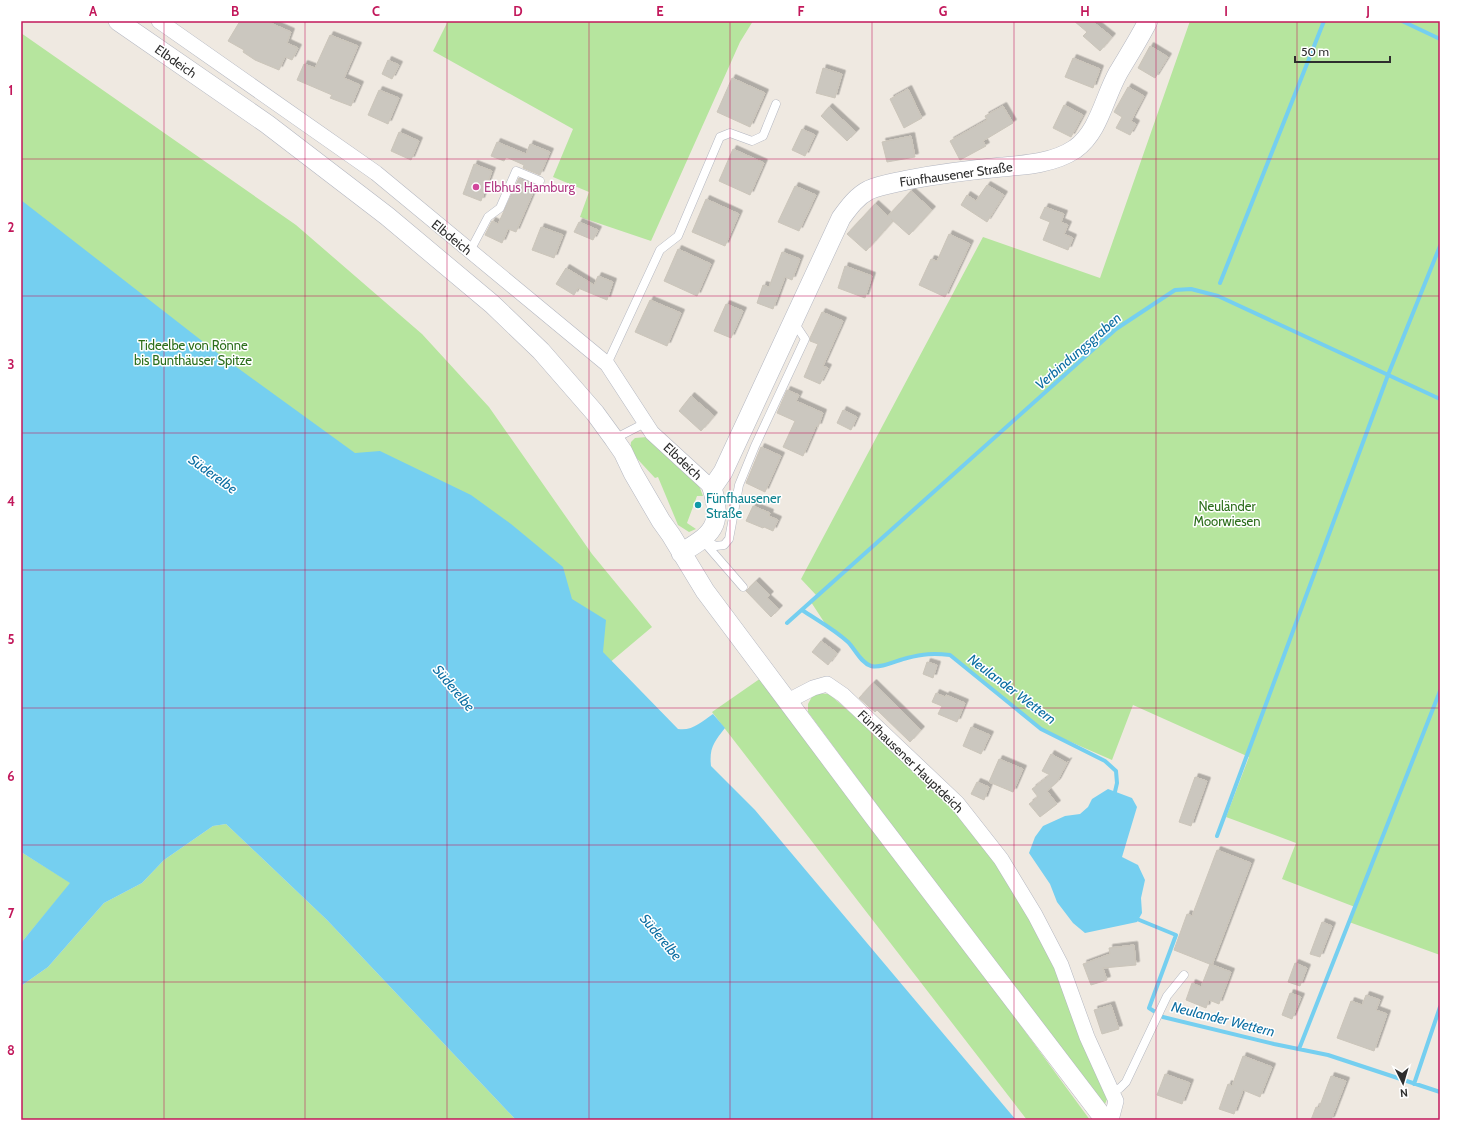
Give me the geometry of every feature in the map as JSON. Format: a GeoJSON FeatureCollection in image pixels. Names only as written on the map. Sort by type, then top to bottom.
{"type":"FeatureCollection","features":[{"type":"Feature","properties":{"kind":"street","name":"Elbdeich"},"geometry":{"type":"LineString","coordinates":[[118,21],[267,124],[387,216],[480,295],[541,351],[590,407],[619,446],[641,470],[654,488],[660,499],[671,535],[696,578],[788,701]]}},
{"type":"Feature","properties":{"kind":"street","name":"Elbdeich"},"geometry":{"type":"LineString","coordinates":[[159,21],[376,173],[607,364],[652,433],[712,488]]}},
{"type":"Feature","properties":{"kind":"street","name":"Fünfhausener Straße"},"geometry":{"type":"LineString","coordinates":[[712,488],[724,472],[841,218],[848,208],[861,195],[885,185],[936,174],[1031,164],[1049,160],[1075,149],[1086,138],[1094,126],[1109,90],[1148,21]]}},
{"type":"Feature","properties":{"kind":"street"},"geometry":{"type":"LineString","coordinates":[[681,553],[702,540],[712,529],[715,520],[716,502],[712,488]]}},
{"type":"Feature","properties":{"kind":"street","name":"Fünfhausener Hauptdeich"},"geometry":{"type":"LineString","coordinates":[[788,701],[812,688],[828,684],[843,695],[957,803],[1001,859],[1035,915],[1061,966],[1087,1037],[1116,1101],[1111,1120]]}},
{"type":"Feature","properties":{"kind":"street"},"geometry":{"type":"LineString","coordinates":[[788,701],[1105,1120]]}},
{"type":"Feature","properties":{"kind":"lane"},"geometry":{"type":"LineString","coordinates":[[607,364],[660,250],[678,236],[720,137],[730,133],[752,142],[763,136],[776,104]]}},
{"type":"Feature","properties":{"kind":"lane"},"geometry":{"type":"LineString","coordinates":[[470,251],[488,216],[500,208],[516,171],[540,181]]}},
{"type":"Feature","properties":{"kind":"lane"},"geometry":{"type":"LineString","coordinates":[[702,540],[716,546],[724,545],[729,539],[739,485],[755,446],[805,339],[793,322]]}},
{"type":"Feature","properties":{"kind":"lane"},"geometry":{"type":"LineString","coordinates":[[619,446],[645,423]]}},
{"type":"Feature","properties":{"kind":"lane"},"geometry":{"type":"LineString","coordinates":[[702,540],[743,588]]}},
{"type":"Feature","properties":{"kind":"lane"},"geometry":{"type":"LineString","coordinates":[[1112,1093],[1126,1082],[1167,996],[1174,985],[1184,975]]}},
{"type":"Feature","properties":{"kind":"green space"},"geometry":{"type":"Polygon","coordinates":[[[448,21],[753,21],[740,42],[651,241],[580,217],[589,192],[553,177],[573,129],[433,51],[448,21]]]}},
{"type":"Feature","properties":{"kind":"green space","name":"Neuländer Moorwiesen"},"geometry":{"type":"Polygon","coordinates":[[[1190,21],[1440,21],[1440,955],[1349,922],[1355,907],[1282,879],[1296,843],[1226,817],[1249,757],[1133,705],[1112,760],[1041,729],[949,655],[938,653],[925,654],[878,667],[870,666],[848,642],[826,625],[811,602],[817,596],[801,579],[983,237],[1100,278],[1190,21]]]}},
{"type":"Feature","properties":{"kind":"green space","name":"Tideelbe von Rönne bis Bunthäuser Spitze"},"geometry":{"type":"Polygon","coordinates":[[[21,33],[296,225],[422,334],[489,407],[592,554],[652,627],[463,786],[21,431],[21,33]]]}},
{"type":"Feature","properties":{"kind":"green space"},"geometry":{"type":"Polygon","coordinates":[[[647,437],[698,483],[703,496],[697,496],[687,523],[696,529],[689,532],[678,525],[658,477],[655,478],[630,451],[631,442],[635,438],[647,437]]]}},
{"type":"Feature","properties":{"kind":"green space"},"geometry":{"type":"Polygon","coordinates":[[[761,678],[964,948],[1090,1120],[1027,1120],[712,712],[761,678]]]}},
{"type":"Feature","properties":{"kind":"green space"},"geometry":{"type":"Polygon","coordinates":[[[814,693],[829,694],[931,783],[993,857],[1040,931],[1107,1099],[1105,1104],[1096,1100],[808,712],[808,704],[814,693]]]}},
{"type":"Feature","properties":{"kind":"green space"},"geometry":{"type":"Polygon","coordinates":[[[226,824],[327,920],[516,1120],[21,1120],[21,986],[48,967],[104,903],[142,883],[164,860],[213,826],[226,824]]]}},
{"type":"Feature","properties":{"kind":"green space"},"geometry":{"type":"Polygon","coordinates":[[[21,852],[71,883],[21,943],[21,852]]]}},
{"type":"Feature","properties":{"kind":"water","name":"Süderelbe"},"geometry":{"type":"Polygon","coordinates":[[[21,200],[224,358],[355,453],[380,451],[471,495],[511,524],[563,567],[572,599],[606,620],[603,652],[678,729],[688,729],[693,727],[713,714],[725,728],[713,746],[711,766],[755,810],[1016,1120],[516,1120],[327,920],[226,824],[213,826],[164,860],[142,883],[104,903],[48,967],[21,986],[21,943],[70,883],[21,852],[21,200]]]}},
{"type":"Feature","properties":{"kind":"water"},"geometry":{"type":"Polygon","coordinates":[[[1108,789],[1132,798],[1137,807],[1122,857],[1138,865],[1145,880],[1141,898],[1142,913],[1137,922],[1085,933],[1073,923],[1057,902],[1050,884],[1029,853],[1035,837],[1043,826],[1065,816],[1080,814],[1088,807],[1092,799],[1108,789]]]}},
{"type":"Feature","properties":{"kind":"building"},"geometry":{"type":"Polygon","coordinates":[[[240,21],[266,21],[291,32],[287,43],[298,48],[292,60],[285,57],[279,70],[255,60],[243,52],[244,50],[228,41],[240,21]]]}},
{"type":"Feature","properties":{"kind":"building"},"geometry":{"type":"Polygon","coordinates":[[[1074,21],[1092,21],[1112,37],[1100,51],[1083,36],[1087,32],[1074,21]]]}},
{"type":"Feature","properties":{"kind":"building"},"geometry":{"type":"Polygon","coordinates":[[[330,35],[358,46],[344,78],[360,85],[351,106],[330,98],[332,95],[297,80],[304,64],[315,68],[330,35]]]}},
{"type":"Feature","properties":{"kind":"building"},"geometry":{"type":"Polygon","coordinates":[[[1150,46],[1168,57],[1155,78],[1138,68],[1150,46]]]}},
{"type":"Feature","properties":{"kind":"building"},"geometry":{"type":"Polygon","coordinates":[[[1073,58],[1100,69],[1093,88],[1065,77],[1073,58]]]}},
{"type":"Feature","properties":{"kind":"building"},"geometry":{"type":"Polygon","coordinates":[[[388,60],[399,65],[392,79],[382,74],[388,60]]]}},
{"type":"Feature","properties":{"kind":"building"},"geometry":{"type":"Polygon","coordinates":[[[823,68],[842,74],[835,98],[816,93],[823,68]]]}},
{"type":"Feature","properties":{"kind":"building"},"geometry":{"type":"Polygon","coordinates":[[[732,78],[765,93],[750,127],[717,112],[732,78]]]}},
{"type":"Feature","properties":{"kind":"building"},"geometry":{"type":"Polygon","coordinates":[[[1128,87],[1144,96],[1131,121],[1136,124],[1130,135],[1116,128],[1122,117],[1114,112],[1128,87]]]}},
{"type":"Feature","properties":{"kind":"building"},"geometry":{"type":"Polygon","coordinates":[[[908,89],[922,118],[904,128],[890,99],[908,89]]]}},
{"type":"Feature","properties":{"kind":"building"},"geometry":{"type":"Polygon","coordinates":[[[379,90],[399,98],[388,124],[368,115],[379,90]]]}},
{"type":"Feature","properties":{"kind":"building"},"geometry":{"type":"Polygon","coordinates":[[[1064,105],[1083,115],[1071,137],[1053,128],[1064,105]]]}},
{"type":"Feature","properties":{"kind":"building"},"geometry":{"type":"Polygon","coordinates":[[[1003,106],[1013,123],[983,141],[986,146],[960,160],[950,141],[987,120],[985,116],[1003,106]]]}},
{"type":"Feature","properties":{"kind":"building"},"geometry":{"type":"Polygon","coordinates":[[[829,107],[856,132],[847,141],[821,116],[829,107]]]}},
{"type":"Feature","properties":{"kind":"building"},"geometry":{"type":"Polygon","coordinates":[[[802,129],[815,135],[805,156],[792,150],[802,129]]]}},
{"type":"Feature","properties":{"kind":"building"},"geometry":{"type":"Polygon","coordinates":[[[399,132],[419,141],[411,160],[391,151],[399,132]]]}},
{"type":"Feature","properties":{"kind":"building"},"geometry":{"type":"Polygon","coordinates":[[[911,136],[915,157],[887,162],[882,142],[911,136]]]}},
{"type":"Feature","properties":{"kind":"building"},"geometry":{"type":"Polygon","coordinates":[[[497,142],[526,154],[530,144],[550,152],[540,175],[523,168],[524,165],[506,157],[504,161],[491,156],[497,142]]]}},
{"type":"Feature","properties":{"kind":"building"},"geometry":{"type":"Polygon","coordinates":[[[733,149],[764,163],[750,195],[719,181],[733,149]]]}},
{"type":"Feature","properties":{"kind":"building"},"geometry":{"type":"Polygon","coordinates":[[[474,164],[492,171],[481,201],[463,194],[474,164]]]}},
{"type":"Feature","properties":{"kind":"building"},"geometry":{"type":"Polygon","coordinates":[[[519,178],[535,185],[535,188],[516,232],[508,229],[502,243],[485,235],[492,221],[498,224],[519,178]]]}},
{"type":"Feature","properties":{"kind":"building"},"geometry":{"type":"Polygon","coordinates":[[[987,185],[1004,195],[987,222],[961,205],[967,195],[976,201],[987,185]]]}},
{"type":"Feature","properties":{"kind":"building"},"geometry":{"type":"Polygon","coordinates":[[[795,186],[816,195],[799,231],[778,222],[795,186]]]}},
{"type":"Feature","properties":{"kind":"building"},"geometry":{"type":"Polygon","coordinates":[[[911,191],[932,210],[909,235],[891,219],[893,221],[866,251],[847,234],[875,204],[888,216],[911,191]]]}},
{"type":"Feature","properties":{"kind":"building"},"geometry":{"type":"Polygon","coordinates":[[[706,199],[739,214],[725,246],[692,232],[706,199]]]}},
{"type":"Feature","properties":{"kind":"building"},"geometry":{"type":"Polygon","coordinates":[[[1045,207],[1064,214],[1061,222],[1068,225],[1064,234],[1073,238],[1068,250],[1043,240],[1050,222],[1040,218],[1045,207]]]}},
{"type":"Feature","properties":{"kind":"building"},"geometry":{"type":"Polygon","coordinates":[[[579,222],[598,230],[593,240],[574,232],[579,222]]]}},
{"type":"Feature","properties":{"kind":"building"},"geometry":{"type":"Polygon","coordinates":[[[541,227],[563,235],[554,258],[532,250],[541,227]]]}},
{"type":"Feature","properties":{"kind":"building"},"geometry":{"type":"Polygon","coordinates":[[[949,234],[970,244],[945,297],[919,285],[931,259],[937,261],[949,234]]]}},
{"type":"Feature","properties":{"kind":"building"},"geometry":{"type":"Polygon","coordinates":[[[678,249],[711,264],[697,296],[664,281],[678,249]]]}},
{"type":"Feature","properties":{"kind":"building"},"geometry":{"type":"Polygon","coordinates":[[[782,252],[800,259],[792,280],[785,277],[773,309],[757,303],[763,285],[769,287],[782,252]]]}},
{"type":"Feature","properties":{"kind":"building"},"geometry":{"type":"Polygon","coordinates":[[[845,266],[872,276],[865,298],[838,288],[845,266]]]}},
{"type":"Feature","properties":{"kind":"building"},"geometry":{"type":"Polygon","coordinates":[[[566,268],[594,285],[598,276],[613,282],[607,300],[578,288],[574,295],[556,284],[566,268]]]}},
{"type":"Feature","properties":{"kind":"building"},"geometry":{"type":"Polygon","coordinates":[[[650,300],[681,313],[667,346],[635,332],[650,300]]]}},
{"type":"Feature","properties":{"kind":"building"},"geometry":{"type":"Polygon","coordinates":[[[726,304],[743,311],[731,338],[714,331],[726,304]]]}},
{"type":"Feature","properties":{"kind":"building"},"geometry":{"type":"Polygon","coordinates":[[[822,312],[843,321],[823,366],[828,368],[820,384],[804,377],[818,344],[810,341],[810,338],[822,312]]]}},
{"type":"Feature","properties":{"kind":"building"},"geometry":{"type":"Polygon","coordinates":[[[787,390],[799,395],[796,401],[823,413],[818,427],[816,426],[803,456],[783,447],[795,421],[777,413],[787,390]]]}},
{"type":"Feature","properties":{"kind":"building"},"geometry":{"type":"Polygon","coordinates":[[[691,396],[714,416],[701,431],[679,411],[691,396]]]}},
{"type":"Feature","properties":{"kind":"building"},"geometry":{"type":"Polygon","coordinates":[[[843,410],[857,417],[851,430],[837,423],[843,410]]]}},
{"type":"Feature","properties":{"kind":"building"},"geometry":{"type":"Polygon","coordinates":[[[761,447],[781,456],[765,492],[746,483],[761,447]]]}},
{"type":"Feature","properties":{"kind":"building"},"geometry":{"type":"Polygon","coordinates":[[[753,506],[770,513],[769,516],[778,520],[773,531],[746,521],[753,506]]]}},
{"type":"Feature","properties":{"kind":"building"},"geometry":{"type":"Polygon","coordinates":[[[756,581],[770,595],[767,598],[779,609],[771,617],[746,591],[756,581]]]}},
{"type":"Feature","properties":{"kind":"building"},"geometry":{"type":"Polygon","coordinates":[[[821,641],[837,653],[828,665],[812,652],[821,641]]]}},
{"type":"Feature","properties":{"kind":"building"},"geometry":{"type":"Polygon","coordinates":[[[927,662],[937,665],[933,678],[923,674],[927,662]]]}},
{"type":"Feature","properties":{"kind":"building"},"geometry":{"type":"Polygon","coordinates":[[[873,683],[921,730],[910,742],[877,710],[875,712],[859,698],[873,683]]]}},
{"type":"Feature","properties":{"kind":"building"},"geometry":{"type":"Polygon","coordinates":[[[936,693],[945,697],[946,695],[965,703],[957,722],[938,714],[942,706],[932,702],[936,693]]]}},
{"type":"Feature","properties":{"kind":"building"},"geometry":{"type":"Polygon","coordinates":[[[971,727],[990,735],[981,754],[963,746],[971,727]]]}},
{"type":"Feature","properties":{"kind":"building"},"geometry":{"type":"Polygon","coordinates":[[[1051,754],[1067,763],[1057,782],[1047,791],[1057,804],[1040,817],[1029,804],[1038,797],[1032,789],[1050,775],[1042,771],[1051,754]]]}},
{"type":"Feature","properties":{"kind":"building"},"geometry":{"type":"Polygon","coordinates":[[[999,759],[1023,769],[1013,792],[989,782],[999,759]]]}},
{"type":"Feature","properties":{"kind":"building"},"geometry":{"type":"Polygon","coordinates":[[[1195,777],[1207,781],[1191,826],[1179,822],[1195,777]]]}},
{"type":"Feature","properties":{"kind":"building"},"geometry":{"type":"Polygon","coordinates":[[[977,782],[989,787],[984,800],[971,794],[977,782]]]}},
{"type":"Feature","properties":{"kind":"building"},"geometry":{"type":"Polygon","coordinates":[[[1217,850],[1251,863],[1212,965],[1174,950],[1187,914],[1192,916],[1217,850]]]}},
{"type":"Feature","properties":{"kind":"building"},"geometry":{"type":"Polygon","coordinates":[[[1322,922],[1332,926],[1320,957],[1310,954],[1322,922]]]}},
{"type":"Feature","properties":{"kind":"building"},"geometry":{"type":"Polygon","coordinates":[[[1134,945],[1136,965],[1103,968],[1107,980],[1091,985],[1083,964],[1110,954],[1109,948],[1134,945]]]}},
{"type":"Feature","properties":{"kind":"building"},"geometry":{"type":"Polygon","coordinates":[[[1295,963],[1307,968],[1300,986],[1288,982],[1295,963]]]}},
{"type":"Feature","properties":{"kind":"building"},"geometry":{"type":"Polygon","coordinates":[[[1210,964],[1231,972],[1219,1004],[1209,1000],[1206,1008],[1186,1000],[1192,983],[1201,987],[1210,964]]]}},
{"type":"Feature","properties":{"kind":"building"},"geometry":{"type":"Polygon","coordinates":[[[1290,993],[1301,997],[1292,1019],[1282,1015],[1290,993]]]}},
{"type":"Feature","properties":{"kind":"building"},"geometry":{"type":"Polygon","coordinates":[[[1366,995],[1380,1000],[1376,1010],[1387,1014],[1374,1051],[1337,1038],[1351,1001],[1362,1005],[1366,995]]]}},
{"type":"Feature","properties":{"kind":"building"},"geometry":{"type":"Polygon","coordinates":[[[1111,1005],[1119,1029],[1102,1034],[1094,1010],[1111,1005]]]}},
{"type":"Feature","properties":{"kind":"building"},"geometry":{"type":"Polygon","coordinates":[[[1243,1056],[1272,1067],[1260,1097],[1243,1090],[1234,1114],[1219,1109],[1228,1084],[1232,1086],[1243,1056]]]}},
{"type":"Feature","properties":{"kind":"building"},"geometry":{"type":"Polygon","coordinates":[[[1165,1074],[1190,1083],[1182,1104],[1157,1095],[1165,1074]]]}},
{"type":"Feature","properties":{"kind":"building"},"geometry":{"type":"Polygon","coordinates":[[[1331,1076],[1346,1081],[1331,1120],[1311,1120],[1316,1107],[1319,1108],[1331,1076]]]}},
{"type":"Feature","properties":{"kind":"waterway"},"geometry":{"type":"LineString","coordinates":[[1220,283],[1324,21]]}},
{"type":"Feature","properties":{"kind":"waterway"},"geometry":{"type":"LineString","coordinates":[[1402,21],[1440,39]]}},
{"type":"Feature","properties":{"kind":"waterway"},"geometry":{"type":"LineString","coordinates":[[1217,836],[1388,375],[1440,246]]}},
{"type":"Feature","properties":{"kind":"waterway","name":"Verbindungsgraben"},"geometry":{"type":"LineString","coordinates":[[787,623],[1116,329],[1175,290],[1191,289],[1218,296],[1440,399]]}},
{"type":"Feature","properties":{"kind":"waterway","name":"Neulander Wettern"},"geometry":{"type":"LineString","coordinates":[[802,610],[843,637],[851,645],[858,656],[871,666],[875,667],[923,655],[950,655],[1041,729],[1105,761],[1116,771],[1117,783],[1114,796]]}},
{"type":"Feature","properties":{"kind":"waterway"},"geometry":{"type":"LineString","coordinates":[[1299,1049],[1440,691]]}},
{"type":"Feature","properties":{"kind":"waterway","name":"Neulander Wettern"},"geometry":{"type":"LineString","coordinates":[[1135,917],[1176,935],[1149,1008],[1163,1017],[1274,1044],[1328,1055],[1440,1092]]}},
{"type":"Feature","properties":{"kind":"waterway"},"geometry":{"type":"LineString","coordinates":[[1414,1084],[1440,1007]]}},
{"type":"Feature","properties":{"kind":"place","name":"Elbhus Hamburg"},"geometry":{"type":"Point","coordinates":[476,187]}},
{"type":"Feature","properties":{"kind":"place","name":"Fünfhausener Straße"},"geometry":{"type":"Point","coordinates":[698,505]}}]}
